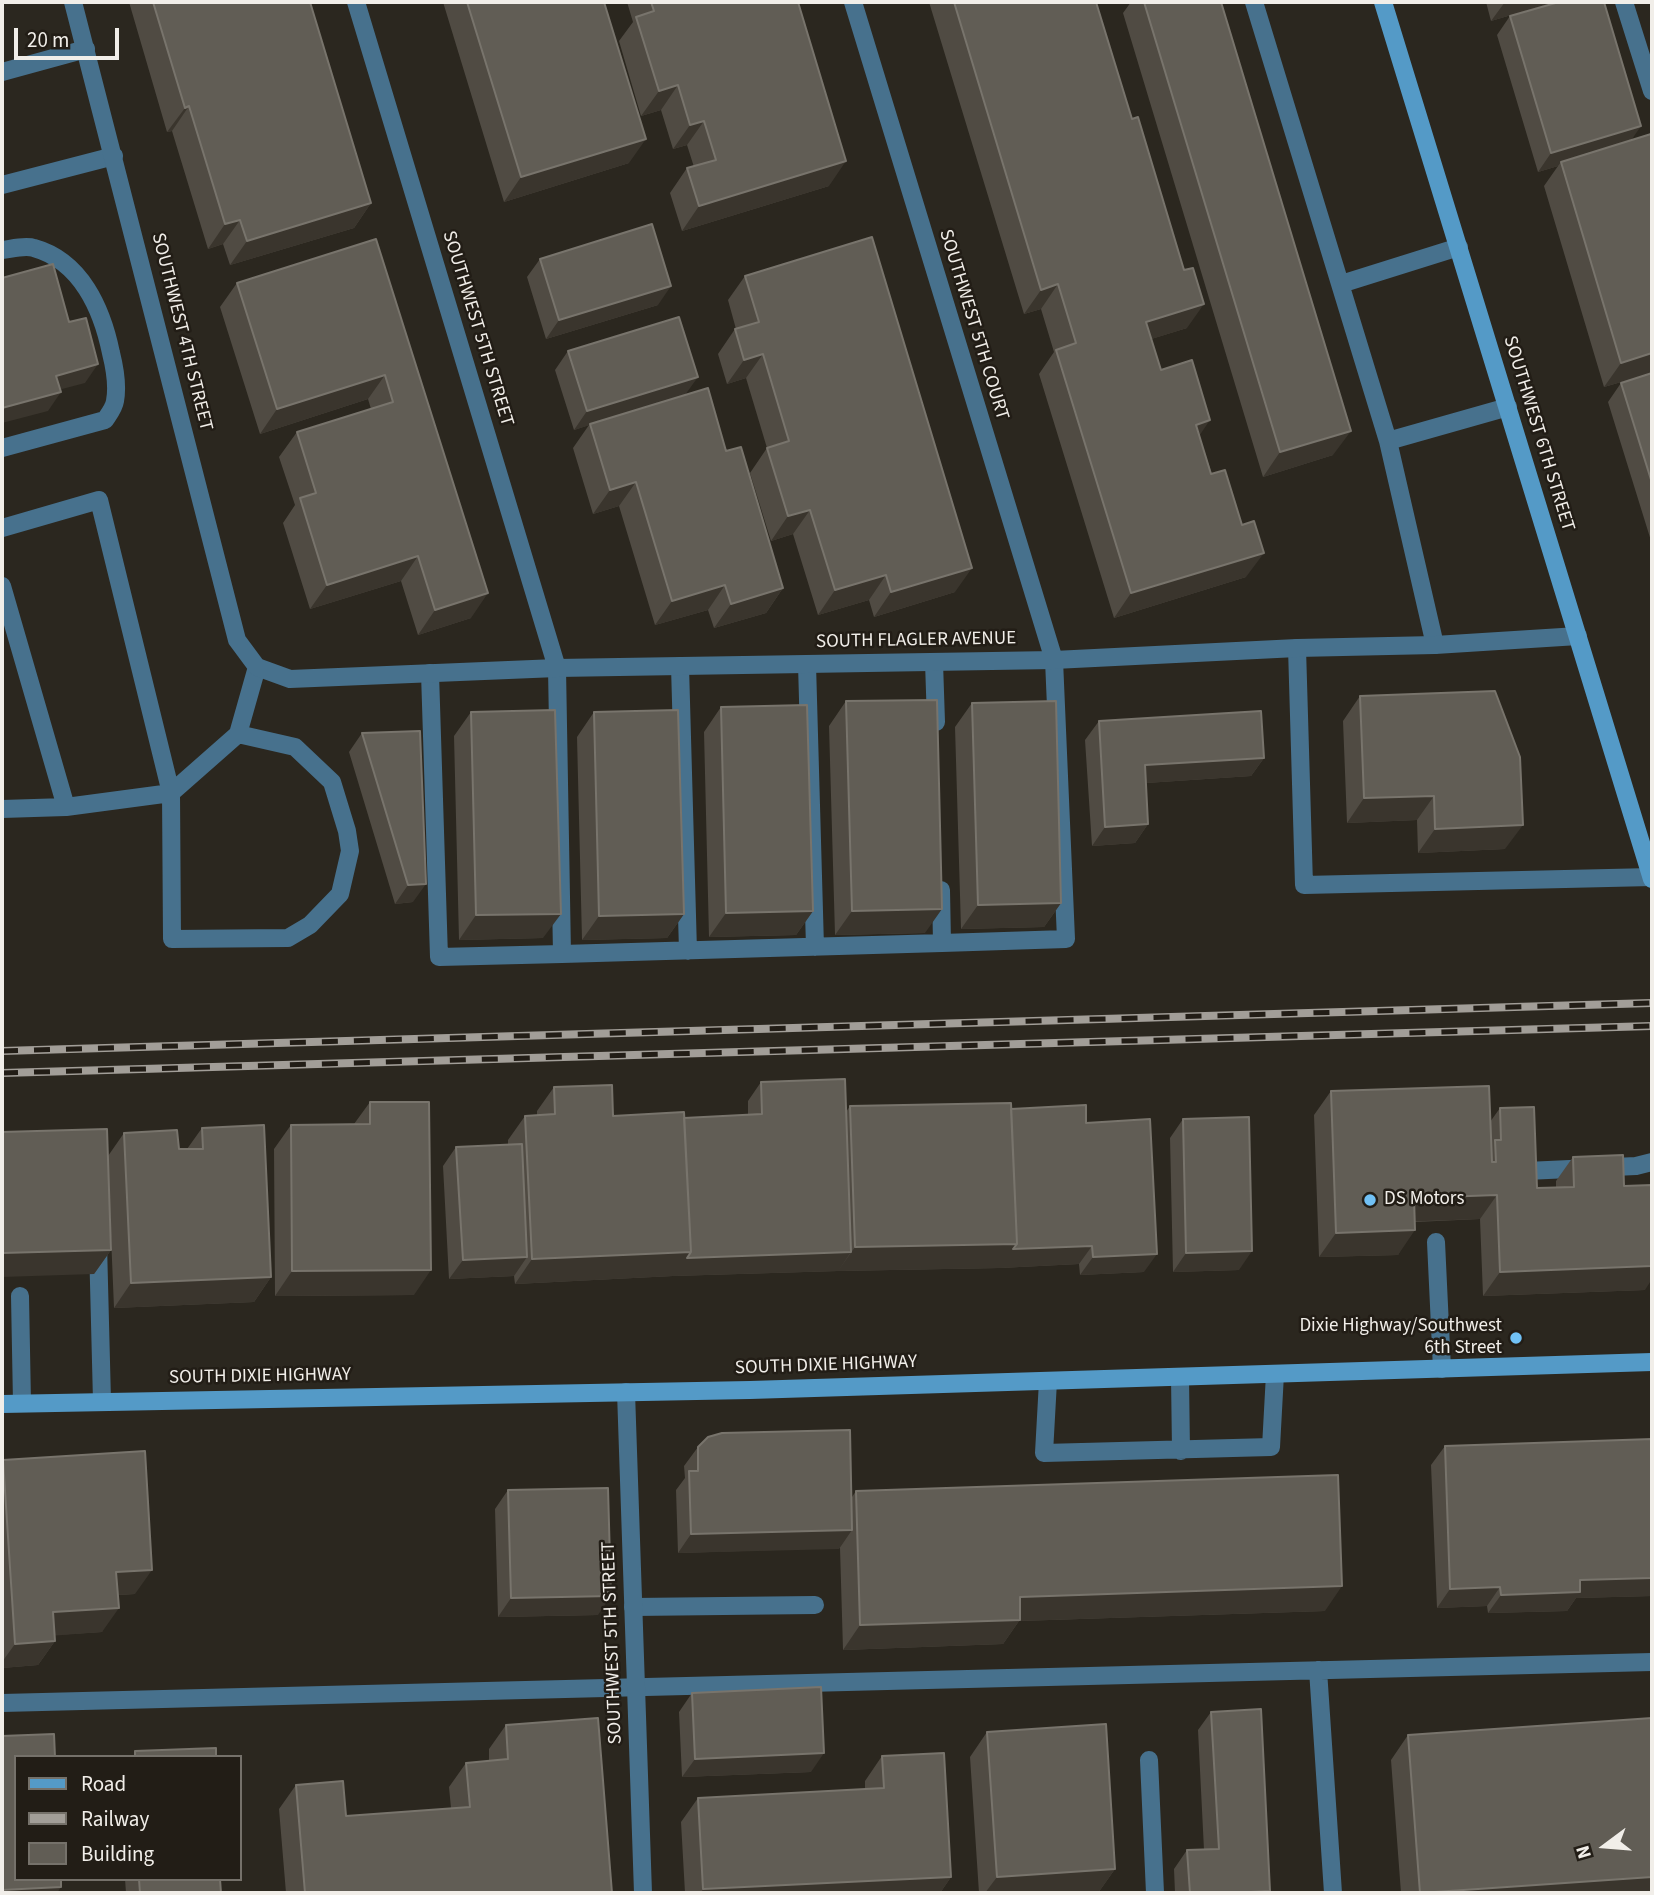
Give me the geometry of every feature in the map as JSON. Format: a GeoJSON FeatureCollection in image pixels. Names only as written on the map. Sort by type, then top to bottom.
{"type":"FeatureCollection","features":[{"type":"Feature","properties":{"kind":"main road","name":"SOUTHWEST 6TH STREET"},"geometry":{"type":"LineString","coordinates":[[1384,2],[1652,878]]}},
{"type":"Feature","properties":{"kind":"main road","name":"SOUTH DIXIE HIGHWAY"},"geometry":{"type":"LineString","coordinates":[[2,1404],[625,1392],[1652,1362]]}},
{"type":"Feature","properties":{"kind":"street","name":"SOUTHWEST 4TH STREET"},"geometry":{"type":"LineString","coordinates":[[73,2],[237,640],[257,667]]}},
{"type":"Feature","properties":{"kind":"street","name":"SOUTHWEST 5TH STREET"},"geometry":{"type":"LineString","coordinates":[[356,2],[557,668],[562,954]]}},
{"type":"Feature","properties":{"kind":"street","name":"SOUTHWEST 5TH COURT"},"geometry":{"type":"LineString","coordinates":[[853,2],[1054,660],[1066,939],[942,943]]}},
{"type":"Feature","properties":{"kind":"street"},"geometry":{"type":"LineString","coordinates":[[1254,2],[1388,441],[1435,645]]}},
{"type":"Feature","properties":{"kind":"street"},"geometry":{"type":"LineString","coordinates":[[1624,2],[1652,91]]}},
{"type":"Feature","properties":{"kind":"street"},"geometry":{"type":"LineString","coordinates":[[2,72],[86,49]]}},
{"type":"Feature","properties":{"kind":"street"},"geometry":{"type":"LineString","coordinates":[[2,185],[114,156]]}},
{"type":"Feature","properties":{"kind":"street"},"geometry":{"type":"LineString","coordinates":[[2,250],[32,247],[53,257],[78,276],[94,299],[106,327],[117,377],[115,404],[105,420],[2,448]]}},
{"type":"Feature","properties":{"kind":"street"},"geometry":{"type":"LineString","coordinates":[[1341,284],[1459,247]]}},
{"type":"Feature","properties":{"kind":"street"},"geometry":{"type":"LineString","coordinates":[[1388,441],[1508,407]]}},
{"type":"Feature","properties":{"kind":"street"},"geometry":{"type":"LineString","coordinates":[[2,528],[99,500],[171,793],[172,939],[288,938],[310,925],[340,894],[350,851],[347,831],[332,782],[295,747],[238,734]]}},
{"type":"Feature","properties":{"kind":"street"},"geometry":{"type":"LineString","coordinates":[[2,586],[66,807]]}},
{"type":"Feature","properties":{"kind":"street","name":"SOUTH FLAGLER AVENUE"},"geometry":{"type":"LineString","coordinates":[[257,667],[290,679],[557,668],[1054,660],[1297,648],[1435,645],[1578,636]]}},
{"type":"Feature","properties":{"kind":"street"},"geometry":{"type":"LineString","coordinates":[[1297,648],[1304,885],[1652,878]]}},
{"type":"Feature","properties":{"kind":"street"},"geometry":{"type":"LineString","coordinates":[[934,662],[936,743]]}},
{"type":"Feature","properties":{"kind":"street"},"geometry":{"type":"LineString","coordinates":[[807,664],[815,947]]}},
{"type":"Feature","properties":{"kind":"street"},"geometry":{"type":"LineString","coordinates":[[680,666],[688,951]]}},
{"type":"Feature","properties":{"kind":"street"},"geometry":{"type":"LineString","coordinates":[[2,809],[66,807],[171,793],[238,734],[257,667]]}},
{"type":"Feature","properties":{"kind":"street"},"geometry":{"type":"LineString","coordinates":[[430,673],[439,957],[942,943],[940,876]]}},
{"type":"Feature","properties":{"kind":"street"},"geometry":{"type":"LineString","coordinates":[[1526,1171],[1636,1166],[1652,1162]]}},
{"type":"Feature","properties":{"kind":"street"},"geometry":{"type":"LineString","coordinates":[[97,1233],[102,1401]]}},
{"type":"Feature","properties":{"kind":"street"},"geometry":{"type":"LineString","coordinates":[[1436,1242],[1442,1369]]}},
{"type":"Feature","properties":{"kind":"street"},"geometry":{"type":"LineString","coordinates":[[20,1296],[22,1403]]}},
{"type":"Feature","properties":{"kind":"street"},"geometry":{"type":"LineString","coordinates":[[1048,1381],[1044,1453],[1181,1451],[1270,1447],[1275,1374]]}},
{"type":"Feature","properties":{"kind":"street"},"geometry":{"type":"LineString","coordinates":[[1180,1377],[1181,1451]]}},
{"type":"Feature","properties":{"kind":"street","name":"SOUTHWEST 5TH STREET"},"geometry":{"type":"LineString","coordinates":[[625,1392],[643,1893]]}},
{"type":"Feature","properties":{"kind":"street"},"geometry":{"type":"LineString","coordinates":[[633,1607],[815,1605]]}},
{"type":"Feature","properties":{"kind":"street"},"geometry":{"type":"LineString","coordinates":[[2,1703],[1652,1662]]}},
{"type":"Feature","properties":{"kind":"street"},"geometry":{"type":"LineString","coordinates":[[1318,1670],[1333,1893]]}},
{"type":"Feature","properties":{"kind":"street"},"geometry":{"type":"LineString","coordinates":[[1149,1760],[1155,1893]]}},
{"type":"Feature","properties":{"kind":"building"},"geometry":{"type":"Polygon","coordinates":[[[153,2],[310,2],[371,203],[247,241],[240,220],[225,224],[189,106],[185,108],[153,2]]]}},
{"type":"Feature","properties":{"kind":"building"},"geometry":{"type":"Polygon","coordinates":[[[467,2],[604,2],[646,139],[521,177],[467,2]]]}},
{"type":"Feature","properties":{"kind":"building"},"geometry":{"type":"Polygon","coordinates":[[[651,2],[798,2],[846,161],[699,206],[687,168],[716,160],[704,121],[690,125],[678,85],[659,91],[636,17],[654,11],[651,2]]]}},
{"type":"Feature","properties":{"kind":"building"},"geometry":{"type":"Polygon","coordinates":[[[954,2],[1096,2],[1132,119],[1138,117],[1184,270],[1193,268],[1204,304],[1146,322],[1161,370],[1192,360],[1210,420],[1196,425],[1211,474],[1225,470],[1242,525],[1254,521],[1264,553],[1131,593],[1056,350],[1076,343],[1058,284],[1041,290],[954,2]]]}},
{"type":"Feature","properties":{"kind":"building"},"geometry":{"type":"Polygon","coordinates":[[[1144,2],[1221,2],[1351,431],[1280,452],[1144,2]]]}},
{"type":"Feature","properties":{"kind":"building"},"geometry":{"type":"Polygon","coordinates":[[[1559,2],[1604,2],[1641,126],[1551,153],[1510,16],[1559,2]]]}},
{"type":"Feature","properties":{"kind":"building"},"geometry":{"type":"Polygon","coordinates":[[[1651,134],[1652,353],[1621,363],[1561,162],[1651,134]]]}},
{"type":"Feature","properties":{"kind":"building"},"geometry":{"type":"Polygon","coordinates":[[[652,224],[671,286],[559,320],[540,259],[652,224]]]}},
{"type":"Feature","properties":{"kind":"building"},"geometry":{"type":"Polygon","coordinates":[[[872,237],[972,568],[891,592],[886,575],[835,590],[810,510],[788,516],[767,448],[789,441],[763,354],[744,360],[735,329],[759,322],[745,276],[872,237]]]}},
{"type":"Feature","properties":{"kind":"building"},"geometry":{"type":"Polygon","coordinates":[[[376,239],[488,593],[435,610],[418,556],[327,585],[300,498],[316,493],[297,432],[393,402],[385,375],[277,409],[237,283],[376,239]]]}},
{"type":"Feature","properties":{"kind":"building"},"geometry":{"type":"Polygon","coordinates":[[[53,264],[69,322],[86,318],[98,364],[56,376],[61,392],[2,408],[2,278],[53,264]]]}},
{"type":"Feature","properties":{"kind":"building"},"geometry":{"type":"Polygon","coordinates":[[[679,317],[698,377],[587,411],[568,351],[679,317]]]}},
{"type":"Feature","properties":{"kind":"building"},"geometry":{"type":"Polygon","coordinates":[[[1652,373],[1652,483],[1621,383],[1652,373]]]}},
{"type":"Feature","properties":{"kind":"building"},"geometry":{"type":"Polygon","coordinates":[[[708,388],[726,451],[741,447],[783,588],[731,604],[725,585],[672,601],[636,482],[610,490],[590,424],[708,388]]]}},
{"type":"Feature","properties":{"kind":"building"},"geometry":{"type":"Polygon","coordinates":[[[1495,691],[1520,757],[1523,825],[1435,829],[1434,796],[1364,798],[1360,696],[1495,691]]]}},
{"type":"Feature","properties":{"kind":"building"},"geometry":{"type":"Polygon","coordinates":[[[937,700],[942,909],[852,911],[846,701],[937,700]]]}},
{"type":"Feature","properties":{"kind":"building"},"geometry":{"type":"Polygon","coordinates":[[[1056,701],[1061,903],[978,905],[972,703],[1056,701]]]}},
{"type":"Feature","properties":{"kind":"building"},"geometry":{"type":"Polygon","coordinates":[[[807,705],[813,911],[726,913],[721,707],[807,705]]]}},
{"type":"Feature","properties":{"kind":"building"},"geometry":{"type":"Polygon","coordinates":[[[555,710],[561,914],[476,915],[471,712],[555,710]]]}},
{"type":"Feature","properties":{"kind":"building"},"geometry":{"type":"Polygon","coordinates":[[[678,710],[684,914],[599,916],[594,712],[678,710]]]}},
{"type":"Feature","properties":{"kind":"building"},"geometry":{"type":"Polygon","coordinates":[[[1261,711],[1264,758],[1145,765],[1148,824],[1105,827],[1099,721],[1261,711]]]}},
{"type":"Feature","properties":{"kind":"building"},"geometry":{"type":"Polygon","coordinates":[[[420,731],[426,884],[408,885],[362,733],[420,731]]]}},
{"type":"Feature","properties":{"kind":"building"},"geometry":{"type":"Polygon","coordinates":[[[845,1079],[851,1252],[687,1258],[691,1252],[684,1118],[762,1114],[761,1082],[845,1079]]]}},
{"type":"Feature","properties":{"kind":"building"},"geometry":{"type":"Polygon","coordinates":[[[612,1085],[613,1116],[684,1112],[691,1252],[532,1259],[525,1116],[555,1114],[554,1087],[612,1085]]]}},
{"type":"Feature","properties":{"kind":"building"},"geometry":{"type":"Polygon","coordinates":[[[1489,1086],[1492,1162],[1496,1162],[1495,1140],[1501,1140],[1500,1108],[1534,1107],[1537,1188],[1574,1187],[1573,1157],[1623,1155],[1624,1186],[1652,1185],[1652,1266],[1500,1272],[1497,1195],[1414,1198],[1415,1230],[1336,1233],[1331,1091],[1489,1086]]]}},
{"type":"Feature","properties":{"kind":"building"},"geometry":{"type":"Polygon","coordinates":[[[370,1102],[429,1102],[431,1270],[292,1271],[291,1125],[370,1124],[370,1102]]]}},
{"type":"Feature","properties":{"kind":"building"},"geometry":{"type":"Polygon","coordinates":[[[1011,1103],[1017,1244],[855,1247],[850,1106],[1011,1103]]]}},
{"type":"Feature","properties":{"kind":"building"},"geometry":{"type":"Polygon","coordinates":[[[1086,1105],[1086,1123],[1150,1119],[1157,1254],[1093,1257],[1092,1246],[1013,1249],[1017,1244],[1011,1109],[1086,1105]]]}},
{"type":"Feature","properties":{"kind":"building"},"geometry":{"type":"Polygon","coordinates":[[[1249,1117],[1252,1251],[1186,1253],[1183,1119],[1249,1117]]]}},
{"type":"Feature","properties":{"kind":"building"},"geometry":{"type":"Polygon","coordinates":[[[264,1125],[271,1277],[131,1283],[124,1133],[177,1130],[179,1149],[203,1149],[202,1128],[264,1125]]]}},
{"type":"Feature","properties":{"kind":"building"},"geometry":{"type":"Polygon","coordinates":[[[107,1129],[111,1250],[2,1253],[2,1132],[107,1129]]]}},
{"type":"Feature","properties":{"kind":"building"},"geometry":{"type":"Polygon","coordinates":[[[522,1144],[527,1257],[463,1260],[456,1147],[522,1144]]]}},
{"type":"Feature","properties":{"kind":"building"},"geometry":{"type":"Polygon","coordinates":[[[850,1430],[852,1530],[691,1534],[689,1471],[698,1471],[698,1447],[708,1437],[722,1433],[850,1430]]]}},
{"type":"Feature","properties":{"kind":"building"},"geometry":{"type":"Polygon","coordinates":[[[1652,1439],[1652,1578],[1580,1580],[1580,1592],[1501,1595],[1500,1587],[1450,1589],[1445,1446],[1652,1439]]]}},
{"type":"Feature","properties":{"kind":"building"},"geometry":{"type":"Polygon","coordinates":[[[145,1451],[152,1570],[116,1572],[119,1608],[53,1612],[55,1641],[15,1644],[3,1460],[145,1451]]]}},
{"type":"Feature","properties":{"kind":"building"},"geometry":{"type":"Polygon","coordinates":[[[1338,1475],[1342,1586],[1020,1597],[1020,1620],[860,1625],[856,1491],[1338,1475]]]}},
{"type":"Feature","properties":{"kind":"building"},"geometry":{"type":"Polygon","coordinates":[[[608,1488],[611,1596],[511,1598],[508,1490],[608,1488]]]}},
{"type":"Feature","properties":{"kind":"building"},"geometry":{"type":"Polygon","coordinates":[[[821,1687],[824,1753],[695,1759],[692,1693],[821,1687]]]}},
{"type":"Feature","properties":{"kind":"building"},"geometry":{"type":"Polygon","coordinates":[[[1261,1709],[1270,1891],[1190,1893],[1187,1850],[1219,1849],[1211,1712],[1261,1709]]]}},
{"type":"Feature","properties":{"kind":"building"},"geometry":{"type":"Polygon","coordinates":[[[598,1718],[612,1893],[305,1893],[296,1785],[343,1781],[346,1816],[470,1807],[466,1763],[508,1759],[506,1725],[598,1718]]]}},
{"type":"Feature","properties":{"kind":"building"},"geometry":{"type":"Polygon","coordinates":[[[1652,1718],[1652,1877],[1420,1893],[1408,1735],[1652,1718]]]}},
{"type":"Feature","properties":{"kind":"building"},"geometry":{"type":"Polygon","coordinates":[[[1106,1724],[1115,1869],[997,1877],[987,1732],[1106,1724]]]}},
{"type":"Feature","properties":{"kind":"building"},"geometry":{"type":"Polygon","coordinates":[[[54,1734],[55,1755],[14,1755],[14,1881],[61,1881],[61,1887],[2,1890],[2,1736],[54,1734]]]}},
{"type":"Feature","properties":{"kind":"building"},"geometry":{"type":"Polygon","coordinates":[[[216,1748],[216,1755],[135,1755],[135,1751],[216,1748]]]}},
{"type":"Feature","properties":{"kind":"building"},"geometry":{"type":"Polygon","coordinates":[[[944,1753],[951,1877],[703,1889],[698,1798],[884,1788],[882,1756],[944,1753]]]}},
{"type":"Feature","properties":{"kind":"building"},"geometry":{"type":"Polygon","coordinates":[[[139,1881],[220,1881],[221,1893],[140,1893],[139,1881]]]}},
{"type":"Feature","properties":{"kind":"railway"},"geometry":{"type":"LineString","coordinates":[[2,1051],[1652,1003]]}},
{"type":"Feature","properties":{"kind":"railway"},"geometry":{"type":"LineString","coordinates":[[2,1073],[1652,1026]]}},
{"type":"Feature","properties":{"kind":"place","name":"DS Motors"},"geometry":{"type":"Point","coordinates":[1370,1200]}},
{"type":"Feature","properties":{"kind":"place","name":"Dixie Highway/Southwest 6th Street"},"geometry":{"type":"Point","coordinates":[1516,1338]}}]}
